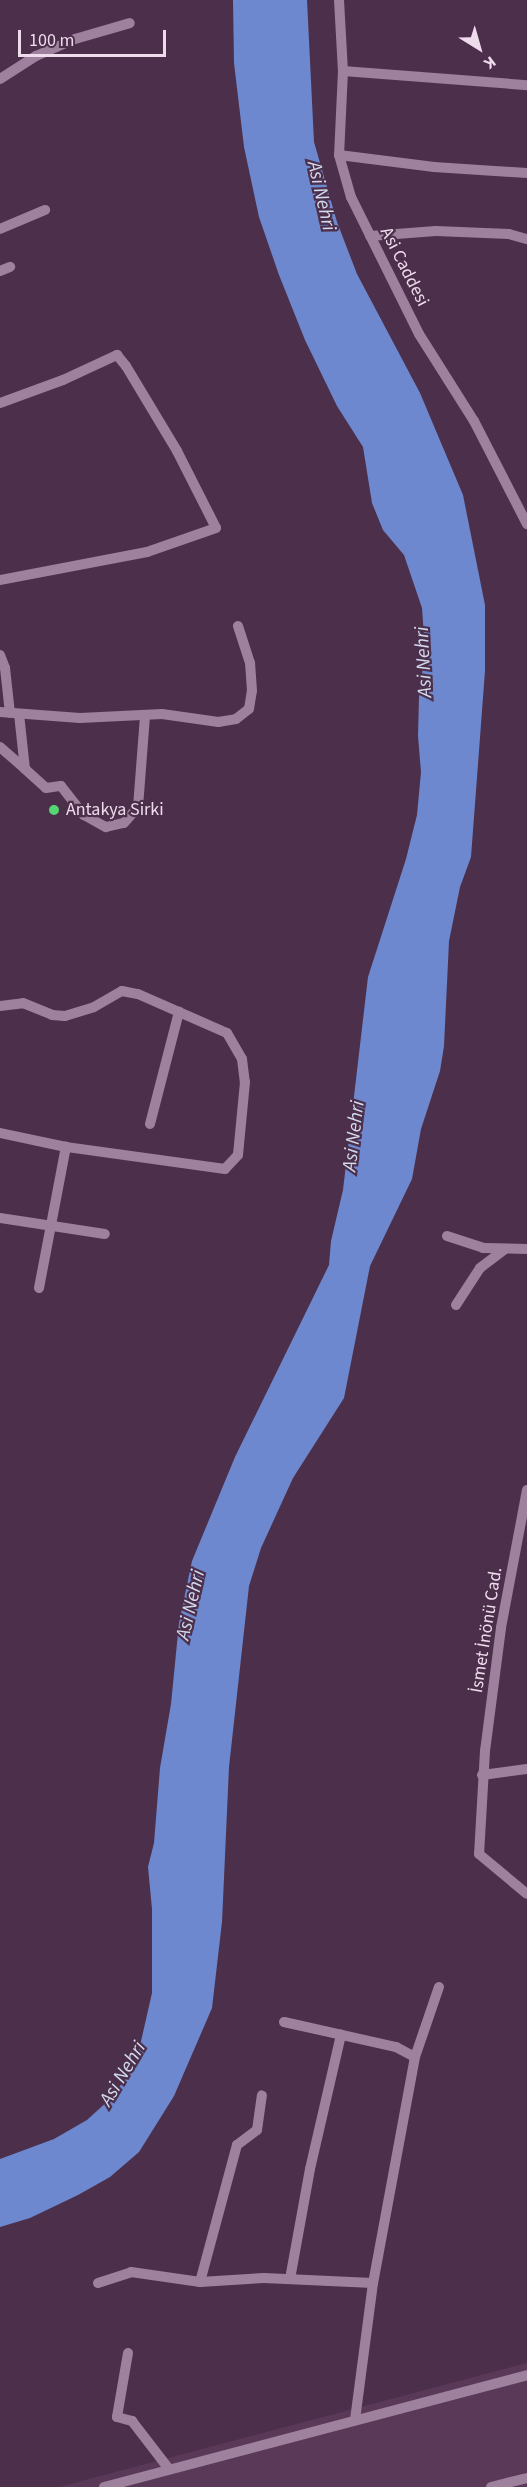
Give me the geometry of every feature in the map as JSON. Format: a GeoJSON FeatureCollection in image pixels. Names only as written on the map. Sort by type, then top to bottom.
{"type":"FeatureCollection","features":[{"type":"Feature","properties":{"kind":"street","name":"Asi Caddesi"},"geometry":{"type":"LineString","coordinates":[[339,0],[343,70],[339,155],[351,197],[419,334],[474,421],[527,524]]}},
{"type":"Feature","properties":{"kind":"street"},"geometry":{"type":"LineString","coordinates":[[0,79],[36,56],[75,39],[130,22]]}},
{"type":"Feature","properties":{"kind":"street"},"geometry":{"type":"LineString","coordinates":[[343,70],[527,86]]}},
{"type":"Feature","properties":{"kind":"street"},"geometry":{"type":"LineString","coordinates":[[339,155],[434,167],[527,173]]}},
{"type":"Feature","properties":{"kind":"street"},"geometry":{"type":"LineString","coordinates":[[0,229],[45,210]]}},
{"type":"Feature","properties":{"kind":"street"},"geometry":{"type":"LineString","coordinates":[[370,236],[436,231],[509,234],[527,239]]}},
{"type":"Feature","properties":{"kind":"street"},"geometry":{"type":"LineString","coordinates":[[0,403],[63,380],[117,356],[177,451],[216,528],[147,552],[0,580]]}},
{"type":"Feature","properties":{"kind":"street"},"geometry":{"type":"LineString","coordinates":[[10,713],[80,718],[179,715],[218,722],[231,721],[243,715],[251,701],[251,672],[238,626]]}},
{"type":"Feature","properties":{"kind":"street"},"geometry":{"type":"LineString","coordinates":[[0,656],[5,668],[10,713],[25,769]]}},
{"type":"Feature","properties":{"kind":"street"},"geometry":{"type":"LineString","coordinates":[[0,747],[46,788],[61,786],[84,815],[106,826],[124,823],[138,807],[145,715]]}},
{"type":"Feature","properties":{"kind":"street"},"geometry":{"type":"LineString","coordinates":[[0,1006],[23,1003],[52,1015],[65,1016],[94,1007],[122,991],[138,994],[227,1034],[242,1059],[245,1074],[243,1122],[238,1155],[225,1169],[66,1148],[0,1133]]}},
{"type":"Feature","properties":{"kind":"street"},"geometry":{"type":"LineString","coordinates":[[150,1124],[179,1012]]}},
{"type":"Feature","properties":{"kind":"street"},"geometry":{"type":"LineString","coordinates":[[39,1288],[66,1148]]}},
{"type":"Feature","properties":{"kind":"street"},"geometry":{"type":"LineString","coordinates":[[0,1218],[105,1234]]}},
{"type":"Feature","properties":{"kind":"street"},"geometry":{"type":"LineString","coordinates":[[447,1236],[483,1248],[527,1249]]}},
{"type":"Feature","properties":{"kind":"street"},"geometry":{"type":"LineString","coordinates":[[456,1305],[480,1268],[506,1249]]}},
{"type":"Feature","properties":{"kind":"street","name":"İsmet İnönü Cad."},"geometry":{"type":"LineString","coordinates":[[527,1490],[501,1628],[482,1775],[479,1854],[527,1894]]}},
{"type":"Feature","properties":{"kind":"street"},"geometry":{"type":"LineString","coordinates":[[482,1775],[527,1768]]}},
{"type":"Feature","properties":{"kind":"street"},"geometry":{"type":"LineString","coordinates":[[355,2420],[373,2283],[415,2057],[439,1987]]}},
{"type":"Feature","properties":{"kind":"street"},"geometry":{"type":"LineString","coordinates":[[284,2022],[396,2047],[415,2057]]}},
{"type":"Feature","properties":{"kind":"street"},"geometry":{"type":"LineString","coordinates":[[290,2278],[310,2169],[341,2035]]}},
{"type":"Feature","properties":{"kind":"street"},"geometry":{"type":"LineString","coordinates":[[200,2282],[237,2145],[257,2130],[262,2095]]}},
{"type":"Feature","properties":{"kind":"street"},"geometry":{"type":"LineString","coordinates":[[98,2283],[131,2272],[200,2282],[290,2278],[373,2283]]}},
{"type":"Feature","properties":{"kind":"street"},"geometry":{"type":"LineString","coordinates":[[128,2353],[117,2417],[132,2421],[169,2469]]}},
{"type":"Feature","properties":{"kind":"street"},"geometry":{"type":"LineString","coordinates":[[104,2487],[527,2375]]}},
{"type":"Feature","properties":{"kind":"street"},"geometry":{"type":"LineString","coordinates":[[491,2487],[527,2478]]}},
{"type":"Feature","properties":{"kind":"shaded area"},"geometry":{"type":"Polygon","coordinates":[[[527,2363],[527,2487],[59,2487],[527,2363]]]}},
{"type":"Feature","properties":{"kind":"water","name":"Asi Nehri"},"geometry":{"type":"Polygon","coordinates":[[[233,0],[307,0],[314,142],[337,222],[357,274],[420,393],[463,495],[485,605],[485,671],[471,857],[460,887],[449,941],[444,1046],[440,1071],[421,1129],[412,1179],[370,1266],[344,1398],[293,1478],[261,1548],[249,1586],[229,1767],[222,1922],[212,2008],[174,2096],[139,2152],[110,2177],[78,2195],[30,2218],[0,2227],[0,2159],[54,2139],[87,2120],[109,2100],[127,2077],[139,2050],[152,1993],[152,1909],[148,1867],[154,1843],[160,1768],[171,1704],[179,1623],[192,1561],[235,1457],[329,1265],[331,1241],[343,1190],[368,977],[406,859],[417,815],[421,772],[418,736],[419,697],[425,651],[422,608],[404,555],[383,530],[372,503],[363,447],[337,406],[305,340],[259,217],[244,147],[234,63],[233,0]]]}},
{"type":"Feature","properties":{"kind":"place","name":"Antakya Sirki"},"geometry":{"type":"Point","coordinates":[54,810]}}]}
